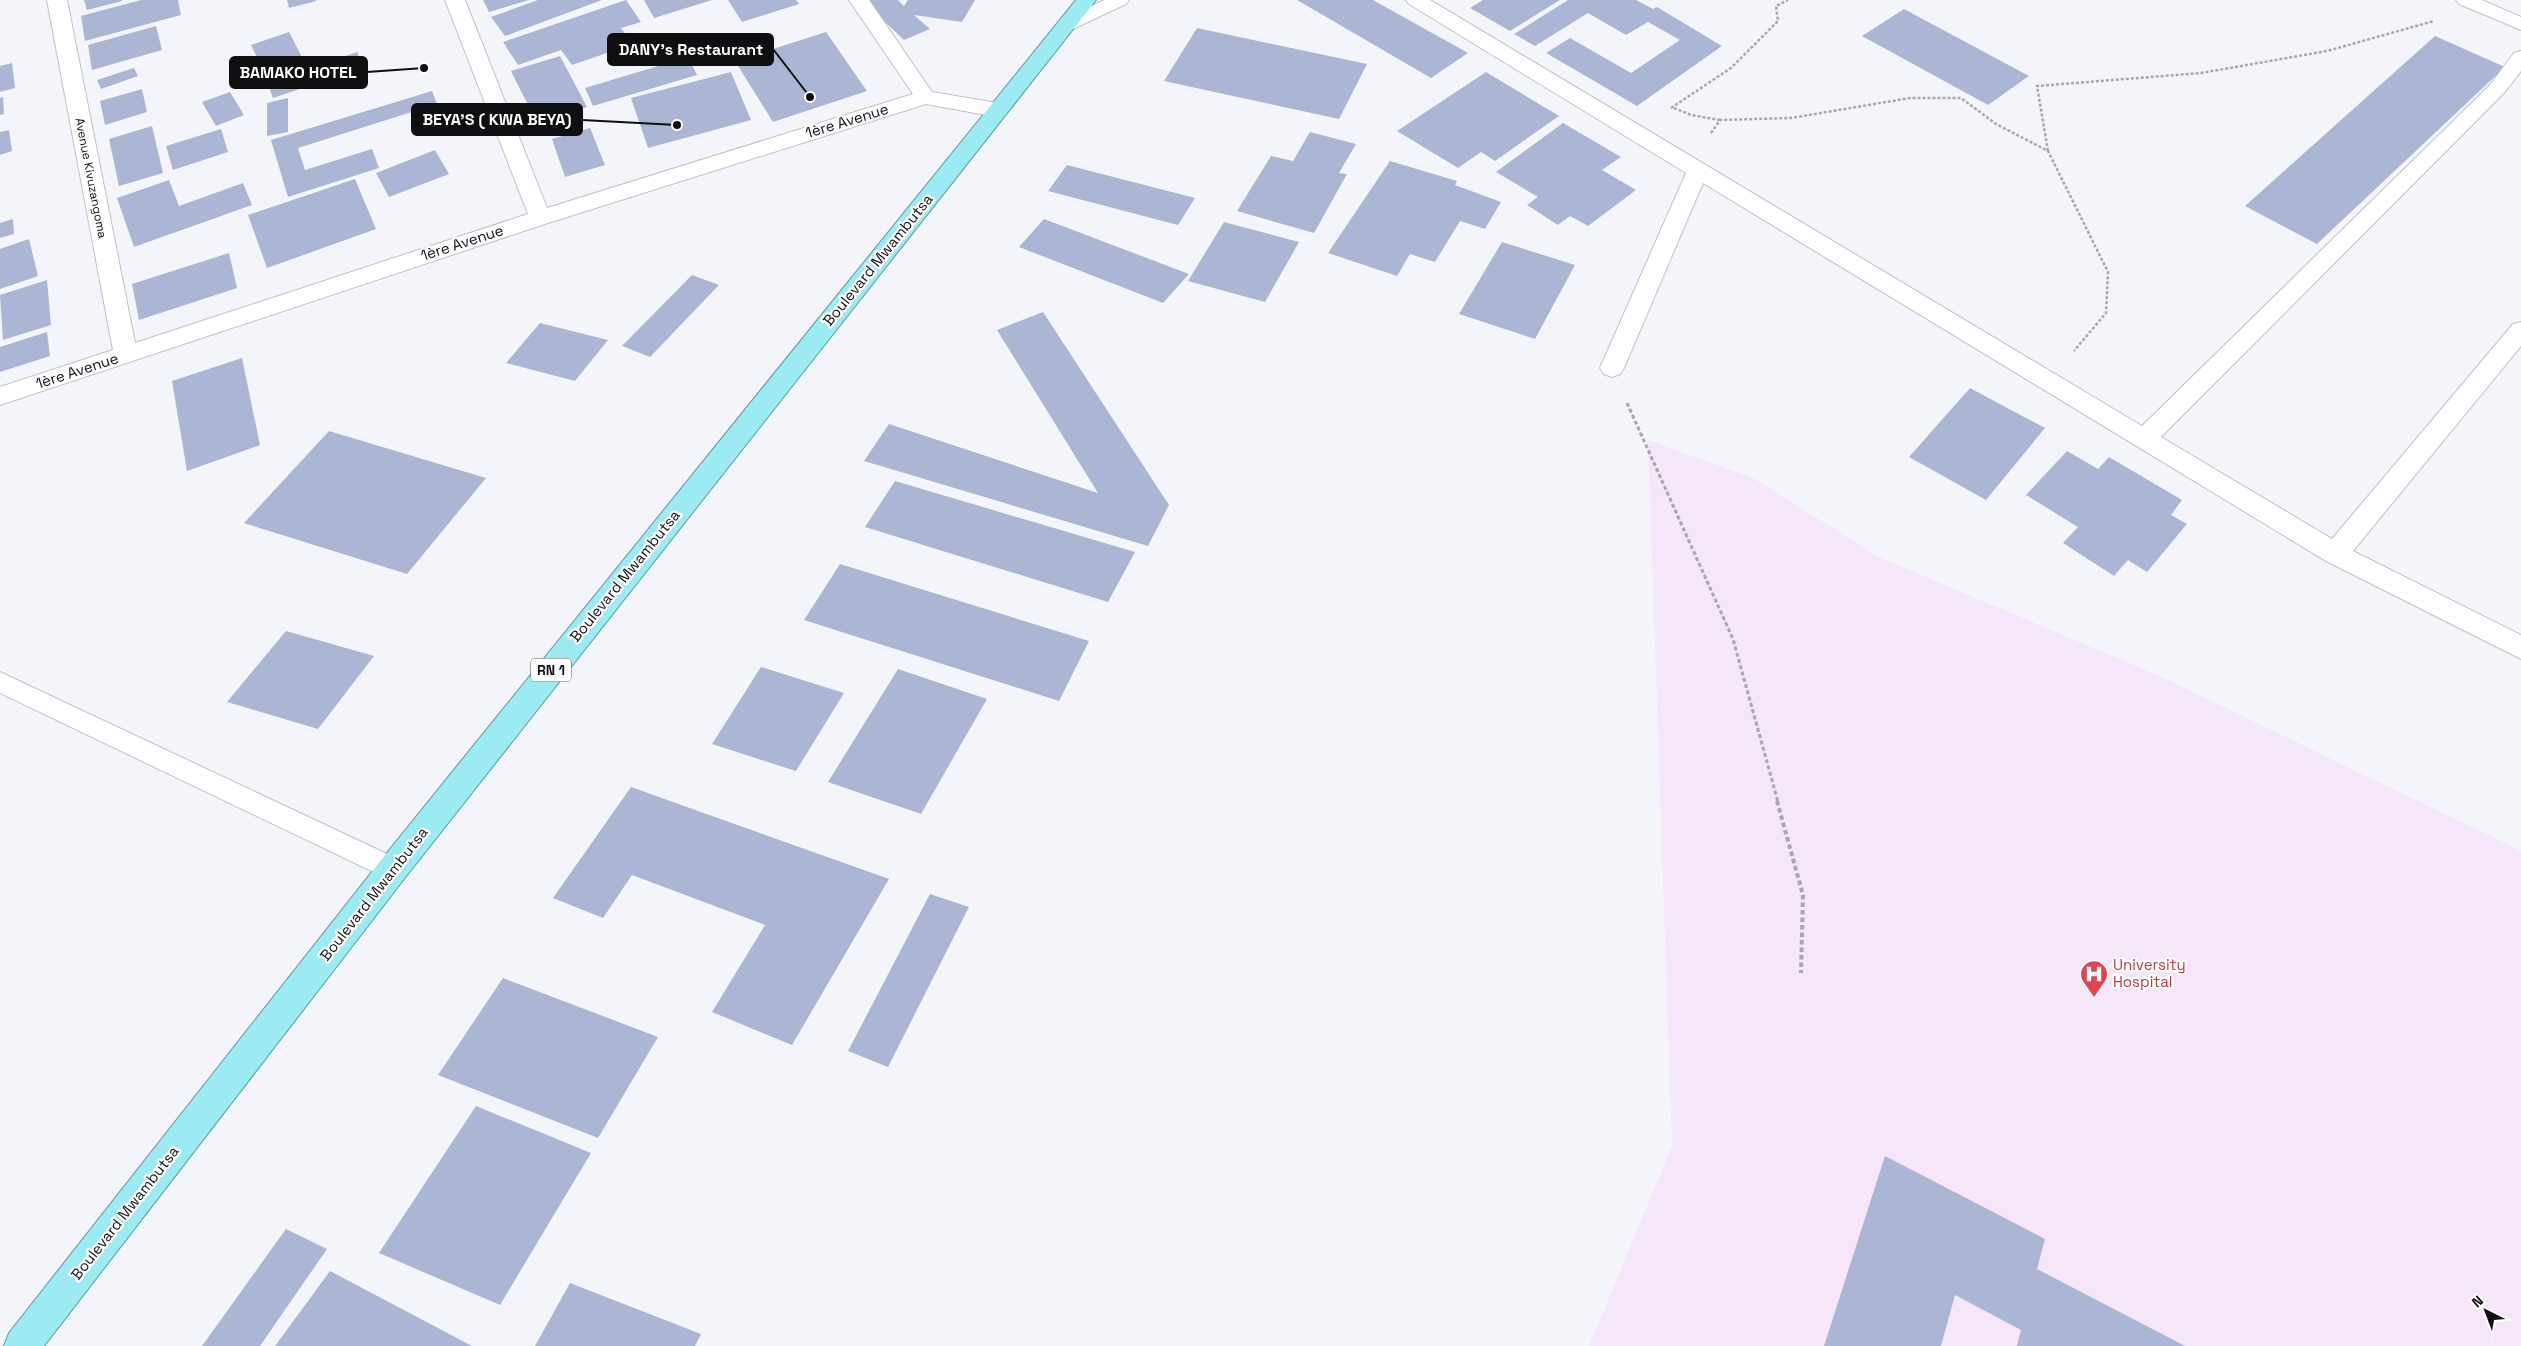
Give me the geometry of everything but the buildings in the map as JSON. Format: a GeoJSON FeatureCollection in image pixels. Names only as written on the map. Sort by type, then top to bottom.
{"type":"FeatureCollection","features":[{"type":"Feature","properties":{"kind":"highway","name":"Boulevard Mwambutsa"},"geometry":{"type":"LineString","coordinates":[[22,1346],[393,869],[1086,0]]}},
{"type":"Feature","properties":{"kind":"street","name":"Avenue Kivuzangoma"},"geometry":{"type":"LineString","coordinates":[[57,0],[126,355]]}},
{"type":"Feature","properties":{"kind":"street"},"geometry":{"type":"LineString","coordinates":[[456,0],[540,218]]}},
{"type":"Feature","properties":{"kind":"street"},"geometry":{"type":"LineString","coordinates":[[859,0],[925,96],[997,110]]}},
{"type":"Feature","properties":{"kind":"street"},"geometry":{"type":"LineString","coordinates":[[1066,25],[1120,0]]}},
{"type":"Feature","properties":{"kind":"street"},"geometry":{"type":"LineString","coordinates":[[1416,0],[2336,554],[2521,648]]}},
{"type":"Feature","properties":{"kind":"street"},"geometry":{"type":"LineString","coordinates":[[2470,2],[2521,24]]}},
{"type":"Feature","properties":{"kind":"street"},"geometry":{"type":"LineString","coordinates":[[2144,439],[2497,89],[2521,57]]}},
{"type":"Feature","properties":{"kind":"street","name":"1ère Avenue"},"geometry":{"type":"LineString","coordinates":[[0,396],[540,218],[925,96]]}},
{"type":"Feature","properties":{"kind":"street"},"geometry":{"type":"LineString","coordinates":[[1612,368],[1693,167]]}},
{"type":"Feature","properties":{"kind":"street"},"geometry":{"type":"LineString","coordinates":[[2336,554],[2521,330]]}},
{"type":"Feature","properties":{"kind":"lane"},"geometry":{"type":"LineString","coordinates":[[0,682],[393,869]]}},
{"type":"Feature","properties":{"kind":"path"},"geometry":{"type":"LineString","coordinates":[[1674,108],[1731,68],[1778,21],[1776,6],[1788,0]]}},
{"type":"Feature","properties":{"kind":"path"},"geometry":{"type":"LineString","coordinates":[[2048,381],[2106,313],[2108,272],[2092,237],[2066,191],[2048,151],[2037,86],[2200,73],[2327,51],[2430,23],[2470,2]]}},
{"type":"Feature","properties":{"kind":"path"},"geometry":{"type":"LineString","coordinates":[[1612,118],[1649,109],[1674,108],[1691,116],[1720,120],[1791,118],[1910,98],[1961,98],[1996,124],[2048,151]]}},
{"type":"Feature","properties":{"kind":"path"},"geometry":{"type":"LineString","coordinates":[[1693,167],[1720,120]]}},
{"type":"Feature","properties":{"kind":"path"},"geometry":{"type":"LineString","coordinates":[[1612,368],[1733,639],[1803,894],[1801,973]]}},
{"type":"Feature","properties":{"kind":"shaded area","name":"University Hospital"},"geometry":{"type":"Polygon","coordinates":[[[1648,440],[1753,478],[1879,557],[2162,677],[2521,851],[2521,1346],[1589,1346],[1672,1146],[1648,440]]]}},
{"type":"Feature","properties":{"kind":"place","name":"BAMAKO HOTEL"},"geometry":{"type":"Point","coordinates":[424,68]}},
{"type":"Feature","properties":{"kind":"place","name":"DANY's Restaurant"},"geometry":{"type":"Point","coordinates":[810,97]}},
{"type":"Feature","properties":{"kind":"place","name":"BEYA'S ( KWA BEYA)"},"geometry":{"type":"Point","coordinates":[677,125]}},
{"type":"Feature","properties":{"kind":"place","name":"University Hospital"},"geometry":{"type":"Point","coordinates":[2094,998]}}]}
